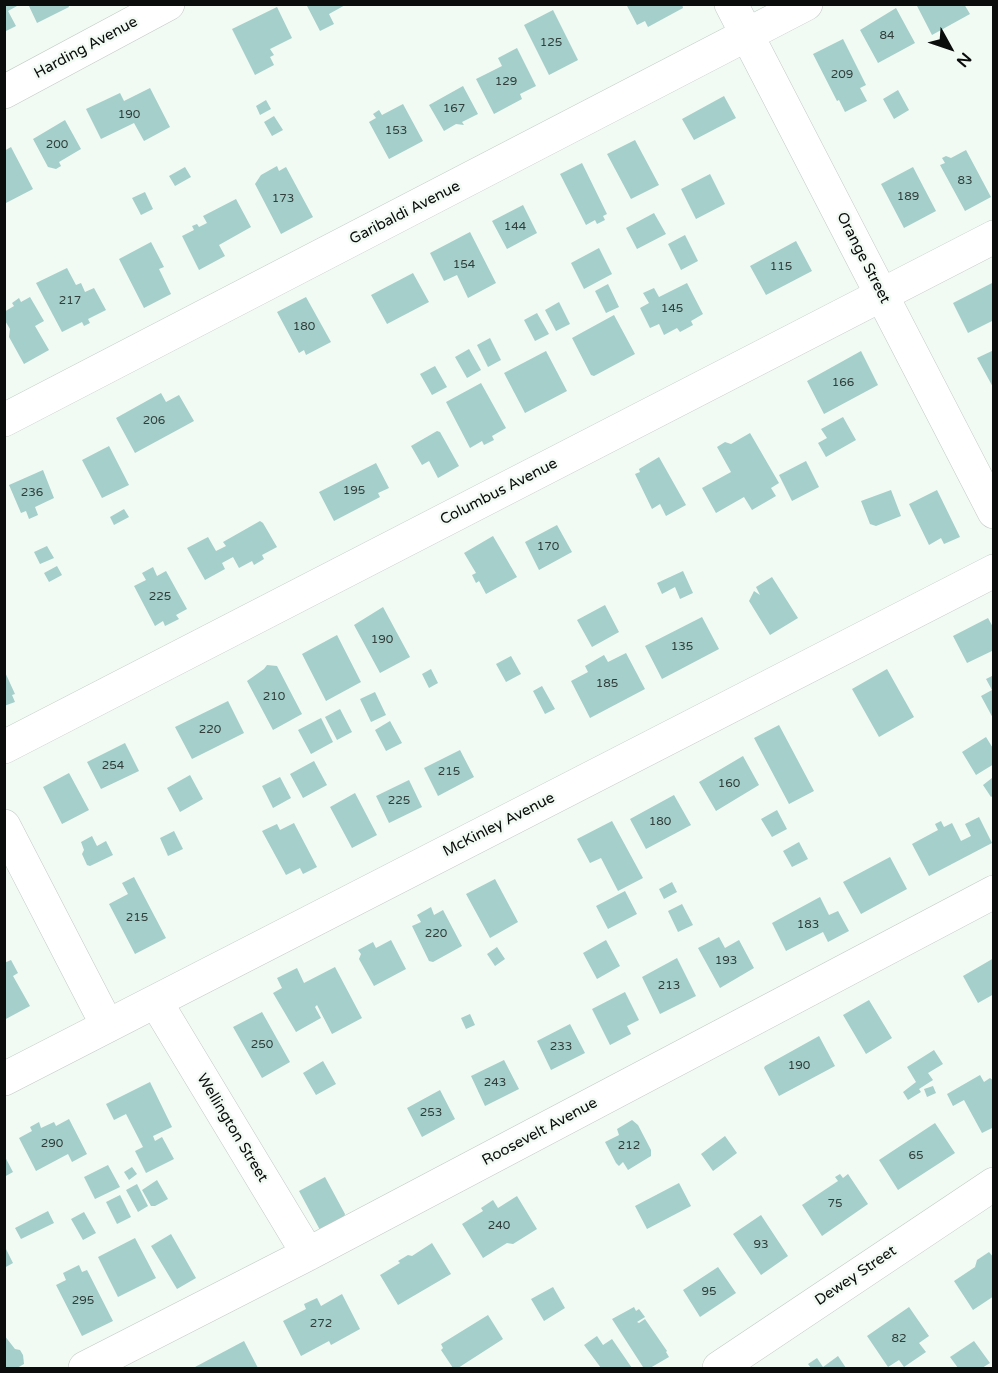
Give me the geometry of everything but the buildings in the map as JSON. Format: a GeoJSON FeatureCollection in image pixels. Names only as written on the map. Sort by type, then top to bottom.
{"type":"FeatureCollection","features":[{"type":"Feature","properties":{"kind":"street","name":"Harding Avenue"},"geometry":{"type":"LineString","coordinates":[[4,92],[168,4]]}},
{"type":"Feature","properties":{"kind":"street","name":"Orange Street"},"geometry":{"type":"LineString","coordinates":[[731,4],[993,512]]}},
{"type":"Feature","properties":{"kind":"street","name":"Garibaldi Avenue"},"geometry":{"type":"LineString","coordinates":[[4,420],[806,4]]}},
{"type":"Feature","properties":{"kind":"street","name":"Columbus Avenue"},"geometry":{"type":"LineString","coordinates":[[4,747],[993,237]]}},
{"type":"Feature","properties":{"kind":"street","name":"McKinley Avenue"},"geometry":{"type":"LineString","coordinates":[[4,1079],[993,571]]}},
{"type":"Feature","properties":{"kind":"street"},"geometry":{"type":"LineString","coordinates":[[4,826],[107,1025]]}},
{"type":"Feature","properties":{"kind":"street","name":"Roosevelt Avenue"},"geometry":{"type":"LineString","coordinates":[[86,1368],[308,1254],[993,892]]}},
{"type":"Feature","properties":{"kind":"street","name":"Wellington Street"},"geometry":{"type":"LineString","coordinates":[[156,1002],[308,1254]]}},
{"type":"Feature","properties":{"kind":"street","name":"Dewey Street"},"geometry":{"type":"LineString","coordinates":[[719,1368],[993,1184]]}}]}
